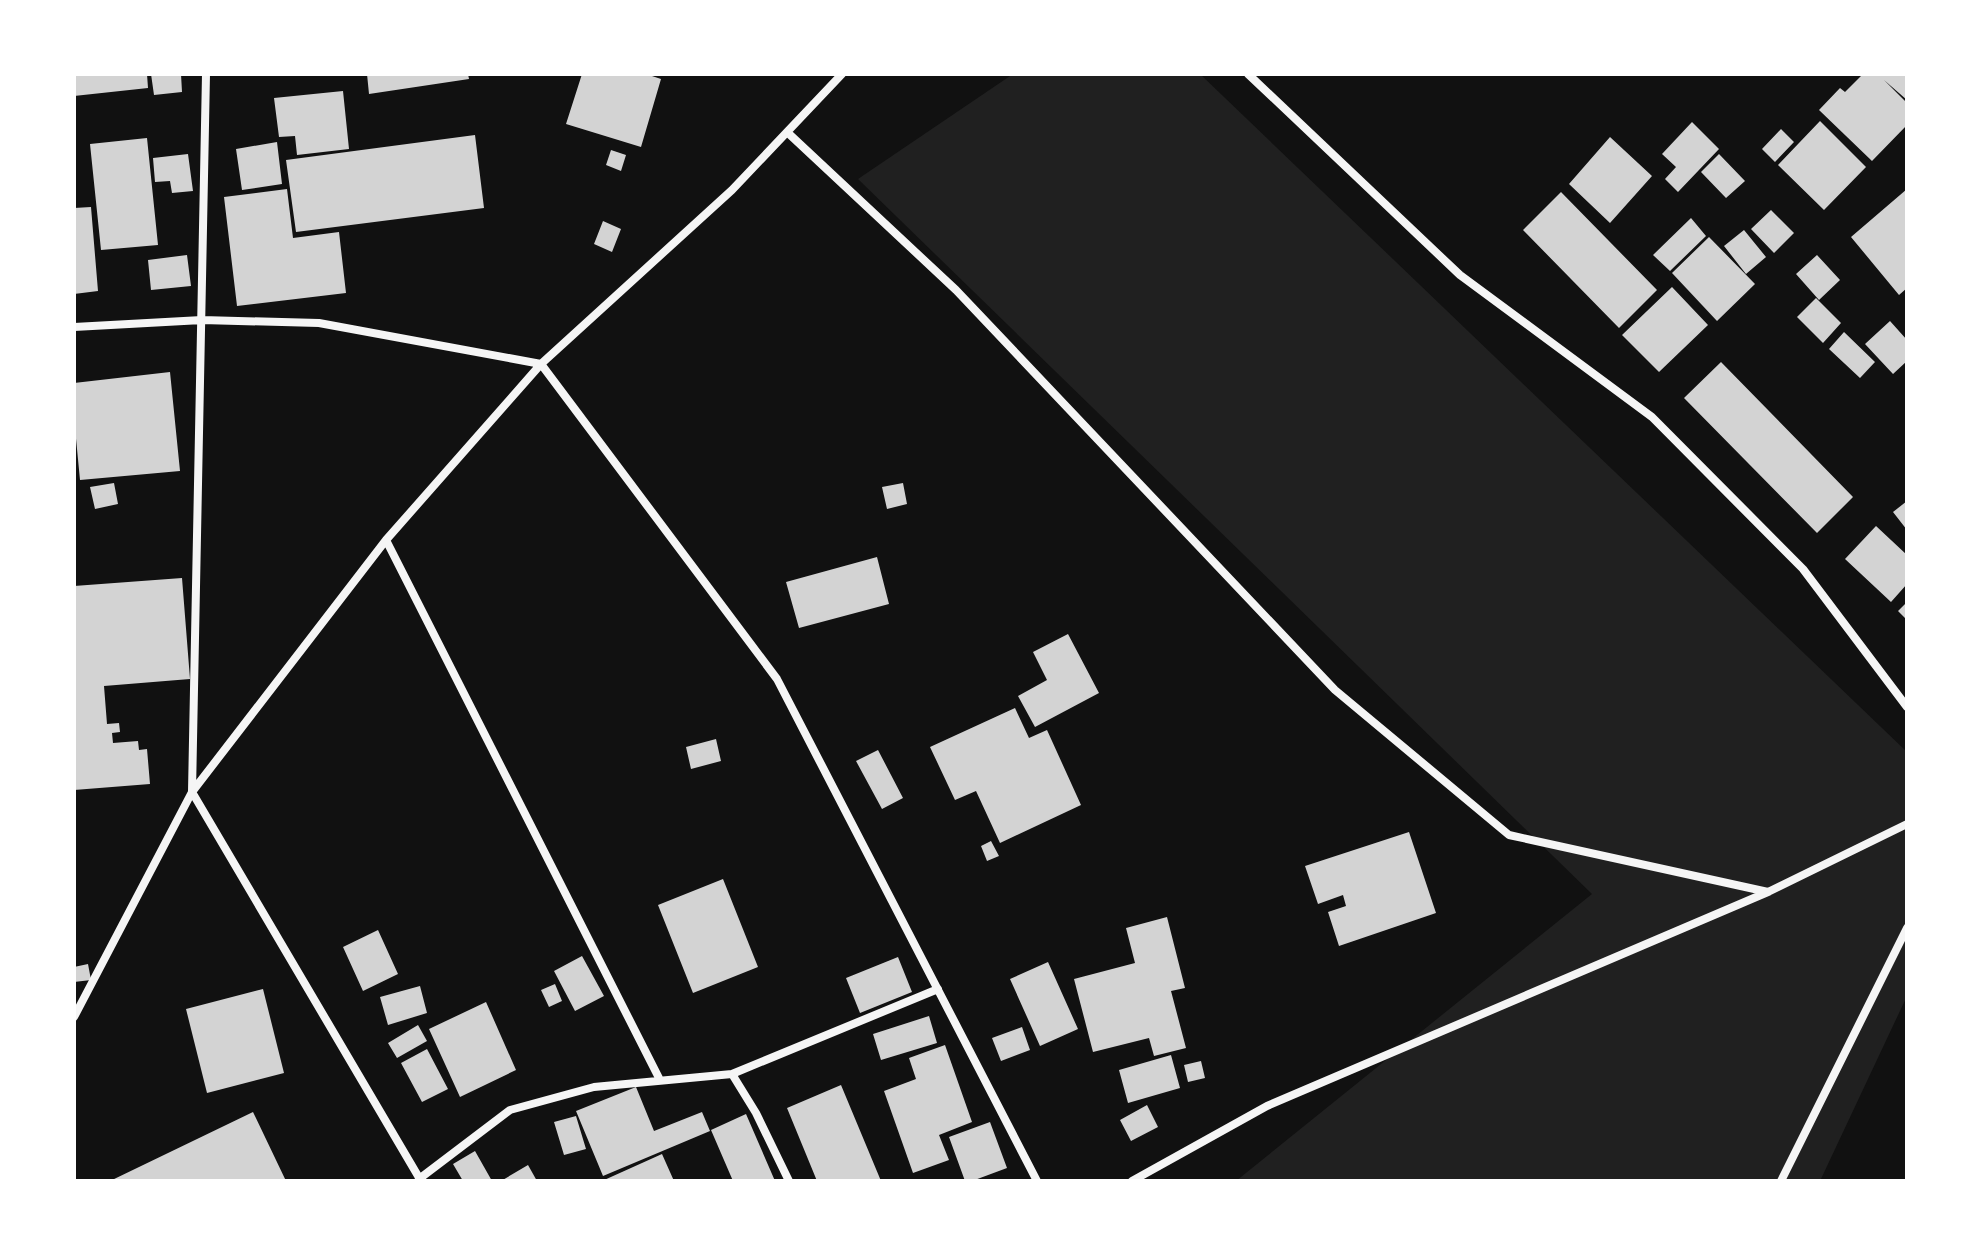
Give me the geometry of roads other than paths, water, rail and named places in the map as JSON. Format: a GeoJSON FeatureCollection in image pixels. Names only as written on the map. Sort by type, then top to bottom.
{"type":"FeatureCollection","features":[{"type":"Feature","properties":{"kind":"street"},"geometry":{"type":"LineString","coordinates":[[206,74],[192,792],[420,1180],[510,1110],[594,1087],[732,1074],[938,989]]}},
{"type":"Feature","properties":{"kind":"street"},"geometry":{"type":"LineString","coordinates":[[74,1017],[192,792],[386,540],[541,364],[732,190],[842,74]]}},
{"type":"Feature","properties":{"kind":"street"},"geometry":{"type":"LineString","coordinates":[[1248,74],[1460,275],[1652,417],[1803,569],[1907,707]]}},
{"type":"Feature","properties":{"kind":"street"},"geometry":{"type":"LineString","coordinates":[[787,132],[956,290],[1335,690],[1509,835],[1768,892]]}},
{"type":"Feature","properties":{"kind":"street"},"geometry":{"type":"LineString","coordinates":[[74,327],[202,320],[319,323],[541,364],[777,679],[1037,1181]]}},
{"type":"Feature","properties":{"kind":"street"},"geometry":{"type":"LineString","coordinates":[[386,540],[660,1080]]}},
{"type":"Feature","properties":{"kind":"street"},"geometry":{"type":"LineString","coordinates":[[1132,1181],[1267,1106],[1768,892],[1907,824]]}},
{"type":"Feature","properties":{"kind":"street"},"geometry":{"type":"LineString","coordinates":[[1781,1181],[1907,928]]}},
{"type":"Feature","properties":{"kind":"street"},"geometry":{"type":"LineString","coordinates":[[732,1074],[756,1113],[789,1181]]}}]}
